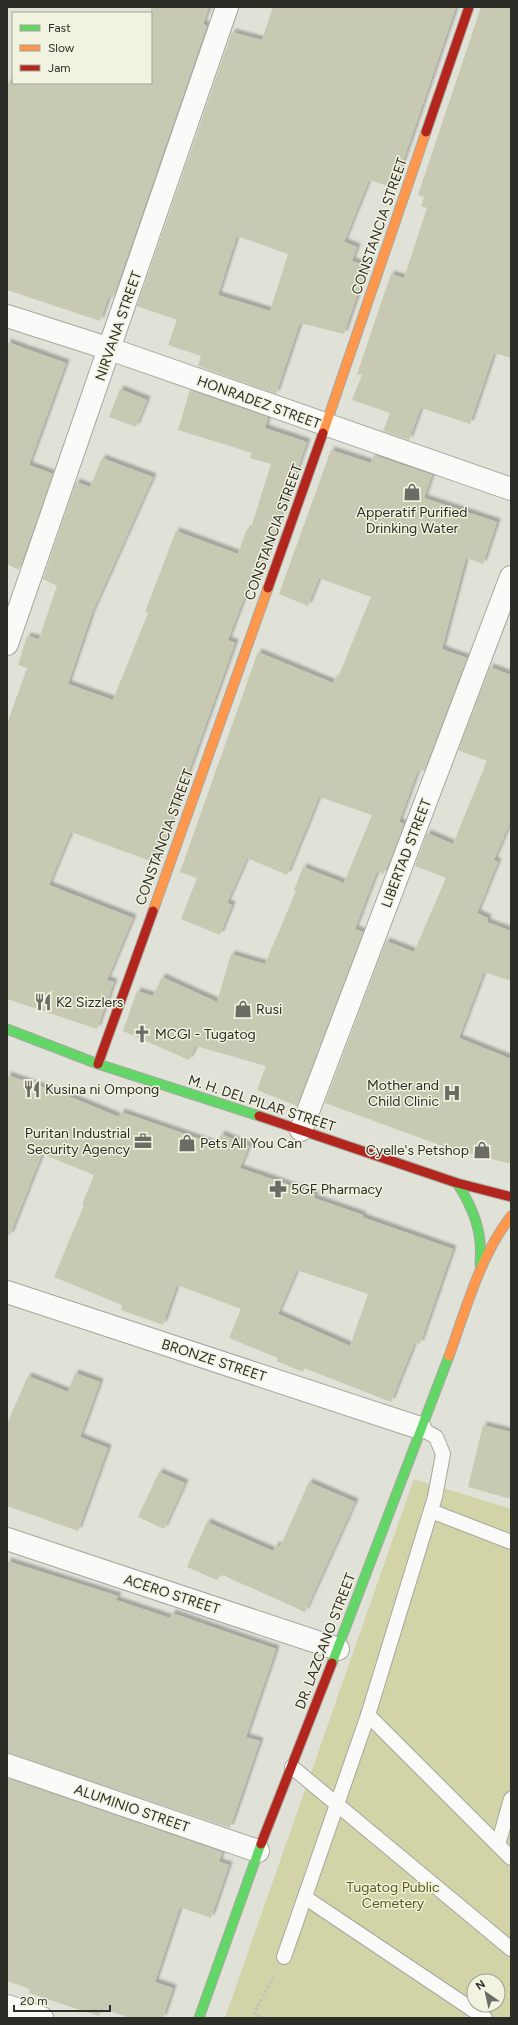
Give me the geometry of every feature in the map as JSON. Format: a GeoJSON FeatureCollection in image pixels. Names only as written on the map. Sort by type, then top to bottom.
{"type":"FeatureCollection","features":[{"type":"Feature","properties":{"kind":"street","name":"NIRVANA STREET"},"geometry":{"type":"LineString","coordinates":[[7,644],[227,7]]}},
{"type":"Feature","properties":{"kind":"street","name":"CONSTANCIA STREET"},"geometry":{"type":"LineString","coordinates":[[98,1064],[326,426],[469,7]]}},
{"type":"Feature","properties":{"kind":"street","name":"HONRADEZ STREET"},"geometry":{"type":"LineString","coordinates":[[7,316],[110,349],[326,426],[511,489]]}},
{"type":"Feature","properties":{"kind":"street","name":"LIBERTAD STREET"},"geometry":{"type":"LineString","coordinates":[[301,1130],[511,577]]}},
{"type":"Feature","properties":{"kind":"street","name":"M. H. DEL PILAR STREET"},"geometry":{"type":"LineString","coordinates":[[7,1029],[98,1064],[301,1130],[457,1184],[511,1197]]}},
{"type":"Feature","properties":{"kind":"street","name":"DR. LAZCANO STREET"},"geometry":{"type":"LineString","coordinates":[[457,1184],[471,1204],[479,1226],[482,1251],[479,1275]]}},
{"type":"Feature","properties":{"kind":"street","name":"DR. LAZCANO STREET"},"geometry":{"type":"LineString","coordinates":[[199,2018],[258,1851],[338,1649],[420,1428],[479,1275],[497,1234],[511,1216]]}},
{"type":"Feature","properties":{"kind":"street","name":"BRONZE STREET"},"geometry":{"type":"LineString","coordinates":[[7,1292],[420,1428]]}},
{"type":"Feature","properties":{"kind":"street","name":"ACERO STREET"},"geometry":{"type":"LineString","coordinates":[[7,1539],[338,1649]]}},
{"type":"Feature","properties":{"kind":"street","name":"ALUMINIO STREET"},"geometry":{"type":"LineString","coordinates":[[7,1765],[258,1851]]}},
{"type":"Feature","properties":{"kind":"street"},"geometry":{"type":"LineString","coordinates":[[7,2006],[42,2018]]}},
{"type":"Feature","properties":{"kind":"lane"},"geometry":{"type":"LineString","coordinates":[[284,1957],[306,1898],[368,1715],[431,1511],[443,1454],[436,1437],[420,1428]]}},
{"type":"Feature","properties":{"kind":"lane"},"geometry":{"type":"LineString","coordinates":[[431,1511],[511,1542]]}},
{"type":"Feature","properties":{"kind":"lane"},"geometry":{"type":"LineString","coordinates":[[368,1715],[511,1858]]}},
{"type":"Feature","properties":{"kind":"lane"},"geometry":{"type":"LineString","coordinates":[[292,1767],[511,1948]]}},
{"type":"Feature","properties":{"kind":"lane"},"geometry":{"type":"LineString","coordinates":[[498,1845],[511,1799]]}},
{"type":"Feature","properties":{"kind":"lane"},"geometry":{"type":"LineString","coordinates":[[306,1898],[485,2018]]}},
{"type":"Feature","properties":{"kind":"path"},"geometry":{"type":"LineString","coordinates":[[264,2018],[254,2014],[284,1957]]}},
{"type":"Feature","properties":{"kind":"green space","name":"Tugatog Public Cemetery"},"geometry":{"type":"Polygon","coordinates":[[[414,1479],[511,1509],[511,2018],[225,2018],[414,1479]]]}},
{"type":"Feature","properties":{"kind":"building"},"geometry":{"type":"Polygon","coordinates":[[[151,7],[209,7],[203,24],[207,26],[113,298],[109,296],[100,321],[7,290],[7,83],[152,84],[151,7]]]}},
{"type":"Feature","properties":{"kind":"building"},"geometry":{"type":"Polygon","coordinates":[[[273,7],[456,7],[394,188],[369,180],[344,242],[357,247],[352,261],[367,266],[344,334],[300,323],[276,394],[198,366],[201,356],[168,345],[177,320],[137,306],[232,32],[262,40],[273,7]],[[237,236],[218,295],[270,311],[288,254],[237,236]]]}},
{"type":"Feature","properties":{"kind":"building"},"geometry":{"type":"Polygon","coordinates":[[[481,7],[511,7],[511,358],[494,353],[470,424],[421,408],[409,440],[383,431],[390,413],[352,400],[362,375],[357,374],[391,274],[404,278],[427,208],[421,206],[424,197],[418,195],[481,7]]]}},
{"type":"Feature","properties":{"kind":"building"},"geometry":{"type":"Polygon","coordinates":[[[7,342],[66,363],[29,465],[53,474],[19,570],[7,564],[7,342]]]}},
{"type":"Feature","properties":{"kind":"building"},"geometry":{"type":"Polygon","coordinates":[[[120,389],[147,400],[136,427],[109,417],[120,389]]]}},
{"type":"Feature","properties":{"kind":"building"},"geometry":{"type":"Polygon","coordinates":[[[190,390],[268,417],[265,428],[307,442],[256,584],[250,582],[228,640],[235,643],[156,863],[71,832],[49,885],[133,918],[107,980],[114,982],[97,1029],[7,999],[7,724],[27,668],[18,665],[27,636],[39,639],[57,586],[43,579],[76,482],[90,487],[102,458],[153,477],[92,613],[68,684],[113,700],[148,613],[145,612],[176,531],[238,554],[247,529],[250,531],[271,464],[250,458],[252,453],[178,430],[190,390]]]}},
{"type":"Feature","properties":{"kind":"building"},"geometry":{"type":"Polygon","coordinates":[[[331,450],[371,463],[374,455],[432,475],[424,498],[497,522],[483,564],[466,558],[442,649],[467,658],[424,771],[418,770],[399,822],[404,824],[392,856],[383,874],[377,871],[355,929],[363,932],[297,1106],[257,1090],[266,1066],[196,1046],[189,1060],[123,1031],[137,991],[153,996],[162,977],[217,1002],[231,954],[265,964],[296,891],[294,890],[303,867],[344,883],[372,815],[319,797],[287,875],[247,858],[227,903],[232,905],[220,935],[181,919],[197,878],[180,872],[258,652],[333,683],[335,678],[337,680],[371,597],[319,578],[308,606],[279,594],[331,450]]]}},
{"type":"Feature","properties":{"kind":"building"},"geometry":{"type":"Polygon","coordinates":[[[490,667],[511,675],[511,820],[494,860],[498,862],[477,913],[488,918],[487,922],[511,931],[511,981],[484,972],[459,1038],[511,1059],[511,1164],[456,1151],[325,1103],[386,941],[414,952],[446,878],[415,866],[427,833],[453,844],[487,761],[458,750],[490,667]]]}},
{"type":"Feature","properties":{"kind":"building"},"geometry":{"type":"Polygon","coordinates":[[[7,1075],[63,1094],[119,1117],[121,1112],[217,1145],[221,1134],[249,1146],[240,1168],[315,1194],[314,1198],[363,1215],[362,1217],[453,1249],[420,1344],[415,1342],[391,1402],[304,1368],[303,1372],[276,1361],[278,1358],[229,1338],[241,1309],[177,1285],[163,1325],[121,1310],[122,1305],[54,1277],[84,1205],[82,1205],[94,1175],[42,1154],[10,1235],[7,1235],[7,1075]],[[297,1270],[278,1314],[350,1346],[368,1294],[297,1270]]]}},
{"type":"Feature","properties":{"kind":"building"},"geometry":{"type":"Polygon","coordinates":[[[75,1373],[100,1382],[80,1437],[108,1448],[78,1531],[7,1506],[7,1424],[28,1376],[68,1392],[75,1373]]]}},
{"type":"Feature","properties":{"kind":"building"},"geometry":{"type":"Polygon","coordinates":[[[483,1425],[511,1432],[511,1499],[468,1487],[483,1425]]]}},
{"type":"Feature","properties":{"kind":"building"},"geometry":{"type":"Polygon","coordinates":[[[159,1472],[185,1483],[164,1529],[138,1517],[159,1472]]]}},
{"type":"Feature","properties":{"kind":"building"},"geometry":{"type":"Polygon","coordinates":[[[309,1482],[355,1502],[305,1612],[220,1574],[217,1580],[187,1567],[207,1522],[273,1551],[276,1545],[280,1547],[309,1482]]]}},
{"type":"Feature","properties":{"kind":"building"},"geometry":{"type":"Polygon","coordinates":[[[7,1561],[118,1596],[116,1600],[170,1618],[172,1613],[276,1649],[246,1737],[260,1741],[230,1828],[7,1753],[7,1561]]]}},
{"type":"Feature","properties":{"kind":"building"},"geometry":{"type":"Polygon","coordinates":[[[7,1778],[222,1852],[219,1862],[229,1865],[211,1918],[180,1907],[155,1982],[173,1988],[163,2018],[130,2018],[102,2008],[99,2016],[29,1993],[30,1989],[7,1981],[7,1778]]]}},
{"type":"Feature","properties":{"kind":"traffic: fast"},"geometry":{"type":"LineString","coordinates":[[7,1029],[98,1064],[259,1116]]}},
{"type":"Feature","properties":{"kind":"traffic: fast"},"geometry":{"type":"LineString","coordinates":[[457,1183],[473,1212],[479,1232],[481,1253],[480,1264]]}},
{"type":"Feature","properties":{"kind":"traffic: fast"},"geometry":{"type":"LineString","coordinates":[[332,1663],[449,1356]]}},
{"type":"Feature","properties":{"kind":"traffic: fast"},"geometry":{"type":"LineString","coordinates":[[199,2018],[261,1844]]}},
{"type":"Feature","properties":{"kind":"traffic: slow"},"geometry":{"type":"LineString","coordinates":[[323,433],[426,132]]}},
{"type":"Feature","properties":{"kind":"traffic: slow"},"geometry":{"type":"LineString","coordinates":[[153,911],[268,588]]}},
{"type":"Feature","properties":{"kind":"traffic: slow"},"geometry":{"type":"LineString","coordinates":[[449,1356],[482,1265],[500,1232],[511,1216]]}},
{"type":"Feature","properties":{"kind":"traffic: jam"},"geometry":{"type":"LineString","coordinates":[[426,132],[469,7]]}},
{"type":"Feature","properties":{"kind":"traffic: jam"},"geometry":{"type":"LineString","coordinates":[[268,588],[323,433]]}},
{"type":"Feature","properties":{"kind":"traffic: jam"},"geometry":{"type":"LineString","coordinates":[[98,1064],[153,911]]}},
{"type":"Feature","properties":{"kind":"traffic: jam"},"geometry":{"type":"LineString","coordinates":[[259,1116],[457,1183],[511,1197]]}},
{"type":"Feature","properties":{"kind":"traffic: jam"},"geometry":{"type":"LineString","coordinates":[[261,1844],[332,1663]]}},
{"type":"Feature","properties":{"kind":"place","name":"Apperatif Purified Drinking Water"},"geometry":{"type":"Point","coordinates":[412,492]}},
{"type":"Feature","properties":{"kind":"place","name":"K2 Sizzlers"},"geometry":{"type":"Point","coordinates":[43,1002]}},
{"type":"Feature","properties":{"kind":"place","name":"Rusi"},"geometry":{"type":"Point","coordinates":[243,1009]}},
{"type":"Feature","properties":{"kind":"place","name":"MCGI - Tugatog"},"geometry":{"type":"Point","coordinates":[142,1034]}},
{"type":"Feature","properties":{"kind":"place","name":"Kusina ni Ompong"},"geometry":{"type":"Point","coordinates":[32,1089]}},
{"type":"Feature","properties":{"kind":"place","name":"Mother and Child Clinic"},"geometry":{"type":"Point","coordinates":[452,1093]}},
{"type":"Feature","properties":{"kind":"place","name":"Puritan Industrial Security Agency"},"geometry":{"type":"Point","coordinates":[143,1141]}},
{"type":"Feature","properties":{"kind":"place","name":"Pets All You Can"},"geometry":{"type":"Point","coordinates":[187,1143]}},
{"type":"Feature","properties":{"kind":"place","name":"Cyelle's Petshop"},"geometry":{"type":"Point","coordinates":[482,1150]}},
{"type":"Feature","properties":{"kind":"place","name":"5GF Pharmacy"},"geometry":{"type":"Point","coordinates":[278,1189]}}]}
